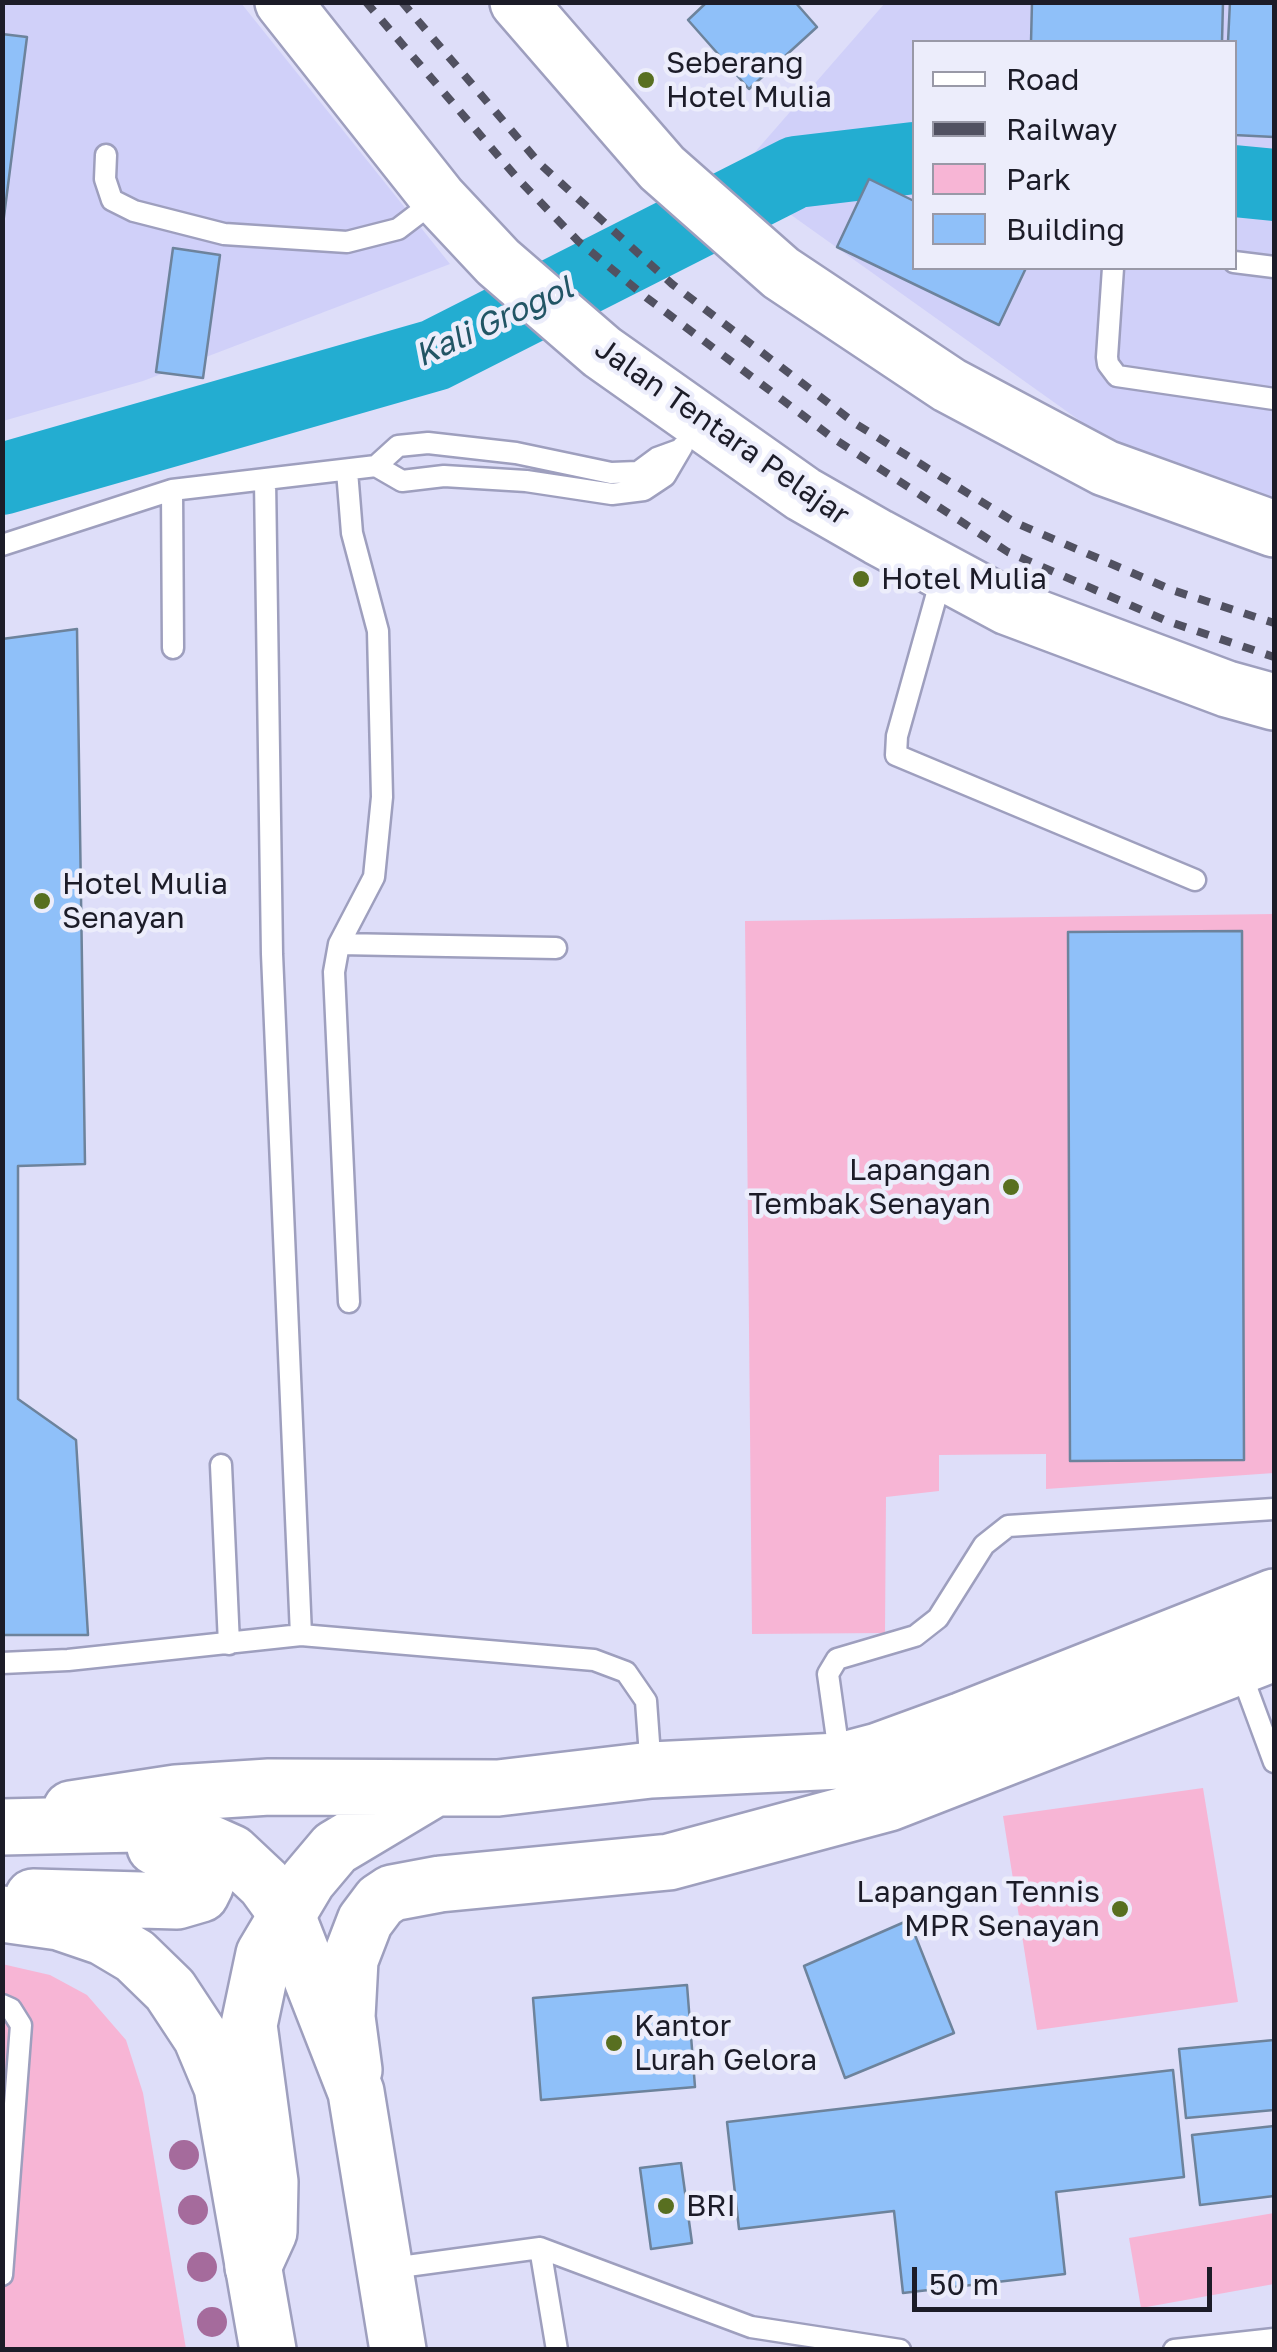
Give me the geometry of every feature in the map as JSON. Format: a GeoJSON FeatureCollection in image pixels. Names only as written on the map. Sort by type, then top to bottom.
{"type":"FeatureCollection","features":[{"type":"Feature","properties":{"kind":"main road","name":"Jalan Tentara Pelajar"},"geometry":{"type":"LineString","coordinates":[[283,2],[438,199],[498,262],[690,434],[1008,607],[1227,689],[1274,702]]}},
{"type":"Feature","properties":{"kind":"main road"},"geometry":{"type":"LineString","coordinates":[[518,2],[662,168],[782,273],[949,385],[1105,468],[1274,529]]}},
{"type":"Feature","properties":{"kind":"main road"},"geometry":{"type":"LineString","coordinates":[[398,2350],[347,2017],[350,1960],[365,1921],[380,1901],[392,1893],[440,1884],[669,1862],[847,1786],[878,1751],[1274,1596]]}},
{"type":"Feature","properties":{"kind":"main road"},"geometry":{"type":"LineString","coordinates":[[2,1823],[176,1793],[269,1788],[498,1788],[651,1770],[847,1786],[890,1804],[1257,1660]]}},
{"type":"Feature","properties":{"kind":"main road"},"geometry":{"type":"LineString","coordinates":[[253,2267],[269,2232],[270,2182],[249,2025],[264,1954],[308,1880],[335,1848],[435,1788]]}},
{"type":"Feature","properties":{"kind":"main road"},"geometry":{"type":"LineString","coordinates":[[2,1823],[137,1824],[194,1836],[232,1853],[265,1884],[286,1913],[356,2092]]}},
{"type":"Feature","properties":{"kind":"main road"},"geometry":{"type":"LineString","coordinates":[[2,1834],[173,1848],[198,1857],[206,1870],[206,1884],[190,1900],[2,1898]]}},
{"type":"Feature","properties":{"kind":"main road"},"geometry":{"type":"LineString","coordinates":[[2,1914],[59,1922],[103,1937],[135,1956],[170,1990],[200,2037],[222,2087],[268,2350]]}},
{"type":"Feature","properties":{"kind":"lane"},"geometry":{"type":"LineString","coordinates":[[106,155],[106,179],[112,200],[134,212],[224,234],[348,242],[398,229],[438,199]]}},
{"type":"Feature","properties":{"kind":"lane"},"geometry":{"type":"LineString","coordinates":[[1237,262],[1274,267]]}},
{"type":"Feature","properties":{"kind":"lane"},"geometry":{"type":"LineString","coordinates":[[1113,270],[1107,357],[1118,376],[1274,399]]}},
{"type":"Feature","properties":{"kind":"lane"},"geometry":{"type":"LineString","coordinates":[[376,466],[402,481],[444,476],[526,481],[612,494],[644,490],[665,476],[690,434]]}},
{"type":"Feature","properties":{"kind":"lane"},"geometry":{"type":"LineString","coordinates":[[2,545],[172,490],[376,466],[398,446],[428,442],[516,453],[611,474],[638,472],[690,434]]}},
{"type":"Feature","properties":{"kind":"lane"},"geometry":{"type":"LineString","coordinates":[[347,471],[352,533],[378,632],[382,797],[374,877],[339,944],[334,972],[349,1302]]}},
{"type":"Feature","properties":{"kind":"lane"},"geometry":{"type":"LineString","coordinates":[[265,480],[272,954],[279,1044],[302,1635]]}},
{"type":"Feature","properties":{"kind":"lane"},"geometry":{"type":"LineString","coordinates":[[172,490],[174,648]]}},
{"type":"Feature","properties":{"kind":"lane"},"geometry":{"type":"LineString","coordinates":[[943,572],[896,736],[896,755],[1195,880]]}},
{"type":"Feature","properties":{"kind":"lane"},"geometry":{"type":"LineString","coordinates":[[339,944],[556,948]]}},
{"type":"Feature","properties":{"kind":"lane"},"geometry":{"type":"LineString","coordinates":[[221,1465],[229,1644]]}},
{"type":"Feature","properties":{"kind":"lane"},"geometry":{"type":"LineString","coordinates":[[847,1786],[828,1674],[837,1660],[915,1636],[938,1618],[984,1546],[1008,1526],[1274,1509]]}},
{"type":"Feature","properties":{"kind":"lane"},"geometry":{"type":"LineString","coordinates":[[2,1663],[302,1635],[594,1660],[626,1672],[646,1701],[651,1770]]}},
{"type":"Feature","properties":{"kind":"lane"},"geometry":{"type":"LineString","coordinates":[[1257,1660],[1272,1747]]}},
{"type":"Feature","properties":{"kind":"lane"},"geometry":{"type":"LineString","coordinates":[[2,2006],[11,2009],[21,2025],[2,2275]]}},
{"type":"Feature","properties":{"kind":"lane"},"geometry":{"type":"LineString","coordinates":[[540,2248],[558,2350]]}},
{"type":"Feature","properties":{"kind":"lane"},"geometry":{"type":"LineString","coordinates":[[385,2269],[540,2248],[750,2327],[900,2350]]}},
{"type":"Feature","properties":{"kind":"lane"},"geometry":{"type":"LineString","coordinates":[[1174,2350],[1274,2340]]}},
{"type":"Feature","properties":{"kind":"shaded area"},"geometry":{"type":"Polygon","coordinates":[[[3,3],[241,3],[450,264],[143,381],[3,421],[3,3]]]}},
{"type":"Feature","properties":{"kind":"shaded area"},"geometry":{"type":"Polygon","coordinates":[[[885,3],[1274,3],[1274,502],[1100,435],[735,175],[885,3]]]}},
{"type":"Feature","properties":{"kind":"green space","name":"Lapangan Tembak Senayan"},"geometry":{"type":"Polygon","coordinates":[[[1274,914],[1274,1473],[1046,1489],[1046,1454],[939,1455],[939,1491],[886,1497],[885,1633],[752,1634],[745,921],[1274,914]]]}},
{"type":"Feature","properties":{"kind":"green space","name":"Lapangan Tennis MPR Senayan"},"geometry":{"type":"Polygon","coordinates":[[[1203,1788],[1238,2002],[1037,2030],[1003,1816],[1203,1788]]]}},
{"type":"Feature","properties":{"kind":"green space"},"geometry":{"type":"Polygon","coordinates":[[[2,1964],[50,1975],[87,1995],[126,2040],[143,2093],[186,2349],[3,2349],[2,1964]]]}},
{"type":"Feature","properties":{"kind":"green space"},"geometry":{"type":"Polygon","coordinates":[[[1274,2213],[1274,2284],[1141,2308],[1129,2238],[1274,2213]]]}},
{"type":"Feature","properties":{"kind":"building"},"geometry":{"type":"Polygon","coordinates":[[[707,2],[795,2],[817,27],[749,89],[688,20],[707,2]]]}},
{"type":"Feature","properties":{"kind":"building"},"geometry":{"type":"Polygon","coordinates":[[[1032,2],[1223,2],[1222,40],[1031,40],[1032,2]]]}},
{"type":"Feature","properties":{"kind":"building"},"geometry":{"type":"Polygon","coordinates":[[[1230,2],[1274,2],[1274,137],[1237,135],[1237,40],[1228,40],[1230,2]]]}},
{"type":"Feature","properties":{"kind":"building"},"geometry":{"type":"Polygon","coordinates":[[[2,34],[27,37],[2,232],[2,34]]]}},
{"type":"Feature","properties":{"kind":"building"},"geometry":{"type":"Polygon","coordinates":[[[869,179],[912,200],[912,270],[1025,270],[999,325],[837,247],[869,179]]]}},
{"type":"Feature","properties":{"kind":"building"},"geometry":{"type":"Polygon","coordinates":[[[173,248],[220,255],[203,378],[156,372],[173,248]]]}},
{"type":"Feature","properties":{"kind":"building","name":"Hotel Mulia Senayan"},"geometry":{"type":"Polygon","coordinates":[[[77,629],[85,1164],[18,1166],[18,1399],[76,1440],[88,1635],[2,1635],[2,639],[77,629]]]}},
{"type":"Feature","properties":{"kind":"building"},"geometry":{"type":"Polygon","coordinates":[[[1242,931],[1244,1460],[1070,1461],[1068,932],[1242,931]]]}},
{"type":"Feature","properties":{"kind":"building"},"geometry":{"type":"Polygon","coordinates":[[[909,1920],[954,2033],[845,2078],[804,1966],[909,1920]]]}},
{"type":"Feature","properties":{"kind":"building","name":"Kantor Lurah Gelora"},"geometry":{"type":"Polygon","coordinates":[[[687,1985],[695,2087],[541,2100],[533,1998],[687,1985]]]}},
{"type":"Feature","properties":{"kind":"building"},"geometry":{"type":"Polygon","coordinates":[[[1274,2040],[1274,2110],[1186,2118],[1179,2049],[1274,2040]]]}},
{"type":"Feature","properties":{"kind":"building"},"geometry":{"type":"Polygon","coordinates":[[[1173,2070],[1184,2177],[1056,2192],[1065,2274],[903,2293],[894,2211],[739,2229],[727,2122],[1173,2070]]]}},
{"type":"Feature","properties":{"kind":"building"},"geometry":{"type":"Polygon","coordinates":[[[1274,2126],[1274,2196],[1200,2205],[1192,2135],[1274,2126]]]}},
{"type":"Feature","properties":{"kind":"building","name":"BRI"},"geometry":{"type":"Polygon","coordinates":[[[681,2163],[692,2243],[651,2249],[640,2168],[681,2163]]]}},
{"type":"Feature","properties":{"kind":"waterway","name":"Kali Grogol"},"geometry":{"type":"LineString","coordinates":[[2,479],[435,355],[796,172],[912,158]]}},
{"type":"Feature","properties":{"kind":"waterway","name":"Kali Grogol"},"geometry":{"type":"LineString","coordinates":[[1237,181],[1274,185]]}},
{"type":"Feature","properties":{"kind":"railway"},"geometry":{"type":"LineString","coordinates":[[366,2],[518,179],[578,241],[833,438],[1008,552],[1167,621],[1274,657]]}},
{"type":"Feature","properties":{"kind":"railway"},"geometry":{"type":"LineString","coordinates":[[402,2],[540,164],[672,284],[856,424],[1016,523],[1172,590],[1274,623]]}},
{"type":"Feature","properties":{"kind":"place","name":"Seberang Hotel Mulia"},"geometry":{"type":"Point","coordinates":[646,80]}},
{"type":"Feature","properties":{"kind":"place","name":"Hotel Mulia"},"geometry":{"type":"Point","coordinates":[861,579]}},
{"type":"Feature","properties":{"kind":"place","name":"Hotel Mulia Senayan"},"geometry":{"type":"Point","coordinates":[42,901]}},
{"type":"Feature","properties":{"kind":"place","name":"Lapangan Tembak Senayan"},"geometry":{"type":"Point","coordinates":[1011,1187]}},
{"type":"Feature","properties":{"kind":"place","name":"Lapangan Tennis MPR Senayan"},"geometry":{"type":"Point","coordinates":[1120,1909]}},
{"type":"Feature","properties":{"kind":"place","name":"Kantor Lurah Gelora"},"geometry":{"type":"Point","coordinates":[614,2043]}},
{"type":"Feature","properties":{"kind":"place","name":"BRI"},"geometry":{"type":"Point","coordinates":[666,2206]}}]}
